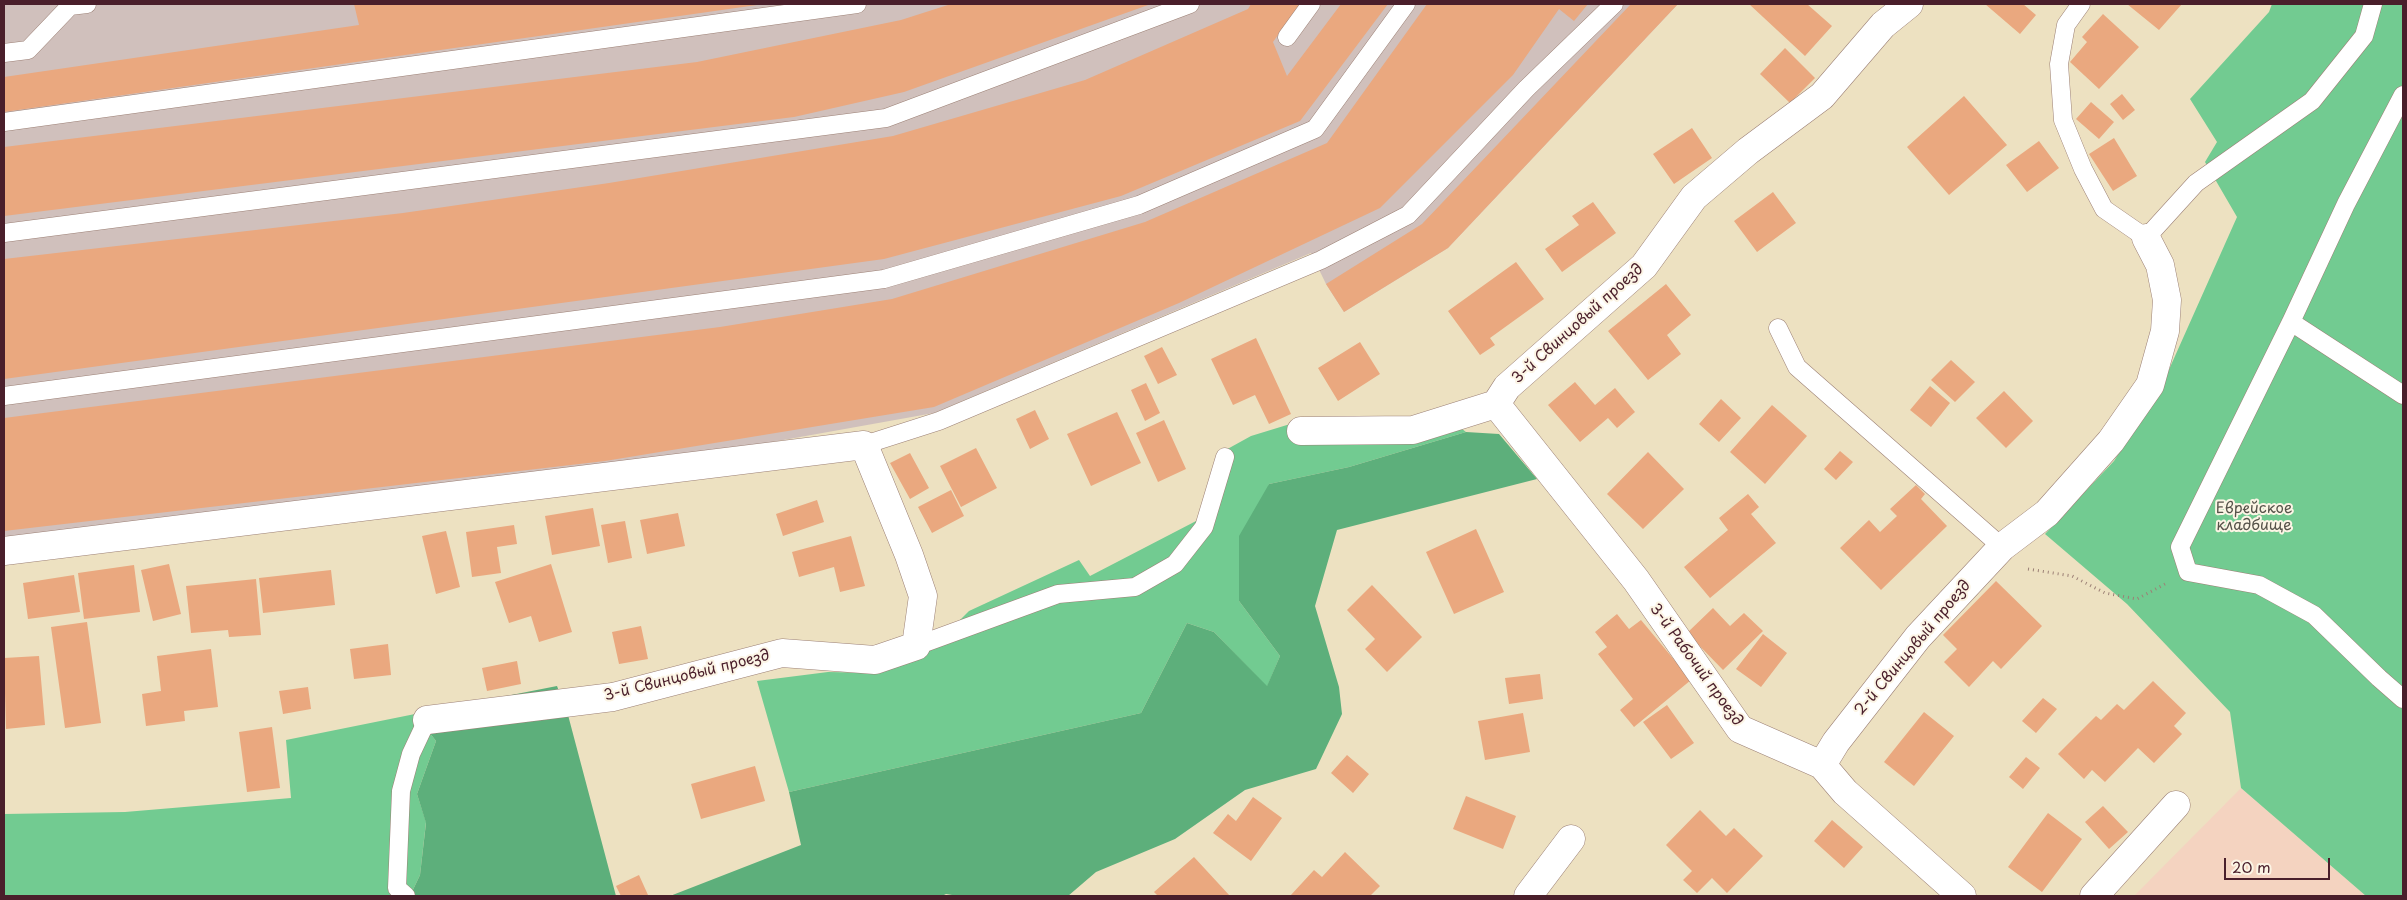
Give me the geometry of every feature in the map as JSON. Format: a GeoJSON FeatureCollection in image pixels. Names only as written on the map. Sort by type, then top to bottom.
{"type":"FeatureCollection","features":[{"type":"Feature","properties":{"kind":"street","name":"3-й Свинцовый проезд"},"geometry":{"type":"LineString","coordinates":[[1496,404],[1507,387],[1644,266],[1694,197],[1748,151],[1822,96],[1883,25],[1909,4]]}},
{"type":"Feature","properties":{"kind":"street","name":"2-й Свинцовый проезд"},"geometry":{"type":"LineString","coordinates":[[1822,765],[1836,742],[1918,637],[2002,547],[2047,513],[2111,441],[2150,384],[2165,331],[2167,300],[2160,264],[2146,238]]}},
{"type":"Feature","properties":{"kind":"street"},"geometry":{"type":"LineString","coordinates":[[1301,431],[1413,430],[1496,404]]}},
{"type":"Feature","properties":{"kind":"street","name":"3-й Рабочий проезд"},"geometry":{"type":"LineString","coordinates":[[1496,404],[1636,580],[1740,729],[1822,765],[1845,792],[1962,896]]}},
{"type":"Feature","properties":{"kind":"street"},"geometry":{"type":"LineString","coordinates":[[4,551],[864,445],[909,555],[923,596],[916,646]]}},
{"type":"Feature","properties":{"kind":"street","name":"3-й Свинцовый проезд"},"geometry":{"type":"LineString","coordinates":[[427,720],[613,697],[782,652],[875,660],[916,646]]}},
{"type":"Feature","properties":{"kind":"street"},"geometry":{"type":"LineString","coordinates":[[2094,896],[2176,805]]}},
{"type":"Feature","properties":{"kind":"street"},"geometry":{"type":"LineString","coordinates":[[1528,896],[1571,839]]}},
{"type":"Feature","properties":{"kind":"lane"},"geometry":{"type":"LineString","coordinates":[[4,53],[28,50],[75,4]]}},
{"type":"Feature","properties":{"kind":"lane"},"geometry":{"type":"LineString","coordinates":[[4,122],[857,4]]}},
{"type":"Feature","properties":{"kind":"lane"},"geometry":{"type":"LineString","coordinates":[[4,233],[886,118],[1190,4]]}},
{"type":"Feature","properties":{"kind":"lane"},"geometry":{"type":"LineString","coordinates":[[1287,37],[1311,4]]}},
{"type":"Feature","properties":{"kind":"lane"},"geometry":{"type":"LineString","coordinates":[[4,396],[884,279],[1139,205],[1315,128],[1406,4]]}},
{"type":"Feature","properties":{"kind":"lane"},"geometry":{"type":"LineString","coordinates":[[864,445],[939,422],[1321,260],[1408,215],[1526,89],[1614,4]]}},
{"type":"Feature","properties":{"kind":"lane"},"geometry":{"type":"LineString","coordinates":[[2081,4],[2066,25],[2059,64],[2063,120],[2104,209],[2146,238],[2196,183],[2312,101],[2364,36],[2373,4]]}},
{"type":"Feature","properties":{"kind":"lane"},"geometry":{"type":"LineString","coordinates":[[2403,95],[2346,204],[2291,322],[2180,547],[2188,572],[2259,585],[2314,615],[2379,678],[2403,698]]}},
{"type":"Feature","properties":{"kind":"lane"},"geometry":{"type":"LineString","coordinates":[[2291,322],[2403,395]]}},
{"type":"Feature","properties":{"kind":"lane"},"geometry":{"type":"LineString","coordinates":[[1778,328],[1797,367],[2002,547]]}},
{"type":"Feature","properties":{"kind":"lane"},"geometry":{"type":"LineString","coordinates":[[916,646],[1058,594],[1135,587],[1175,564],[1204,527],[1225,457]]}},
{"type":"Feature","properties":{"kind":"lane"},"geometry":{"type":"LineString","coordinates":[[406,896],[398,888],[400,791],[411,754],[427,720]]}},
{"type":"Feature","properties":{"kind":"path"},"geometry":{"type":"LineString","coordinates":[[2002,547],[2022,568],[2072,576],[2105,593],[2137,599],[2188,572]]}},
{"type":"Feature","properties":{"kind":"shaded area"},"geometry":{"type":"Polygon","coordinates":[[[4,4],[1678,4],[1448,248],[1344,312],[1326,284],[1311,253],[934,413],[605,472],[4,542],[4,4]]]}},
{"type":"Feature","properties":{"kind":"shaded area"},"geometry":{"type":"Polygon","coordinates":[[[2241,788],[2366,896],[2134,896],[2241,788]]]}},
{"type":"Feature","properties":{"kind":"green space","name":"Еврейское кладбище"},"geometry":{"type":"Polygon","coordinates":[[[2272,4],[2403,4],[2403,896],[2366,896],[2241,788],[2230,712],[2127,604],[2045,534],[2114,461],[2163,383],[2237,217],[2205,162],[2217,142],[2190,99],[2269,12],[2272,4]]]}},
{"type":"Feature","properties":{"kind":"green space"},"geometry":{"type":"Polygon","coordinates":[[[1444,415],[1466,432],[1349,467],[1269,484],[1239,601],[1280,656],[1267,687],[1214,632],[1187,623],[1141,713],[789,792],[757,681],[828,672],[878,673],[925,655],[969,611],[1079,560],[1090,576],[1198,520],[1222,452],[1251,436],[1300,421],[1371,422],[1444,415]]]}},
{"type":"Feature","properties":{"kind":"green space"},"geometry":{"type":"Polygon","coordinates":[[[1466,432],[1499,434],[1537,479],[1337,530],[1315,606],[1339,687],[1342,714],[1316,769],[1245,790],[1175,839],[1096,872],[1068,896],[958,896],[946,894],[942,896],[670,896],[801,845],[789,792],[1141,713],[1187,623],[1214,632],[1267,686],[1280,656],[1239,601],[1239,536],[1269,484],[1349,467],[1466,432]]]}},
{"type":"Feature","properties":{"kind":"green space"},"geometry":{"type":"Polygon","coordinates":[[[557,686],[568,715],[616,896],[410,896],[420,875],[426,823],[417,794],[436,741],[415,714],[557,686]]]}},
{"type":"Feature","properties":{"kind":"green space"},"geometry":{"type":"Polygon","coordinates":[[[415,714],[436,741],[417,794],[426,822],[420,875],[410,896],[4,896],[4,814],[125,812],[291,798],[286,740],[415,714]]]}},
{"type":"Feature","properties":{"kind":"building"},"geometry":{"type":"Polygon","coordinates":[[[354,4],[757,5],[4,112],[4,77],[359,25],[354,4]]]}},
{"type":"Feature","properties":{"kind":"building"},"geometry":{"type":"Polygon","coordinates":[[[951,4],[1151,4],[904,92],[794,117],[4,216],[4,147],[697,62],[901,20],[951,4]]]}},
{"type":"Feature","properties":{"kind":"building"},"geometry":{"type":"Polygon","coordinates":[[[1251,4],[1300,4],[1273,42],[1287,76],[1341,4],[1388,4],[1300,121],[1121,196],[884,259],[4,379],[4,259],[403,213],[609,183],[893,136],[1085,80],[1248,9],[1251,4]]]}},
{"type":"Feature","properties":{"kind":"building"},"geometry":{"type":"Polygon","coordinates":[[[1427,4],[1588,4],[1574,21],[1559,9],[1513,75],[1380,208],[1179,303],[934,407],[605,461],[4,531],[4,418],[720,327],[892,299],[1145,222],[1327,143],[1427,4]]]}},
{"type":"Feature","properties":{"kind":"building"},"geometry":{"type":"Polygon","coordinates":[[[1631,4],[1678,4],[1448,248],[1344,312],[1326,284],[1422,224],[1631,4]]]}},
{"type":"Feature","properties":{"kind":"building"},"geometry":{"type":"Polygon","coordinates":[[[1749,4],[1807,4],[1832,26],[1805,56],[1749,4]]]}},
{"type":"Feature","properties":{"kind":"building"},"geometry":{"type":"Polygon","coordinates":[[[1985,4],[2023,4],[2036,15],[2020,34],[1985,4]]]}},
{"type":"Feature","properties":{"kind":"building"},"geometry":{"type":"Polygon","coordinates":[[[2127,4],[2182,4],[2159,30],[2127,4]]]}},
{"type":"Feature","properties":{"kind":"building"},"geometry":{"type":"Polygon","coordinates":[[[2103,14],[2139,47],[2099,89],[2070,62],[2087,42],[2082,37],[2103,14]]]}},
{"type":"Feature","properties":{"kind":"building"},"geometry":{"type":"Polygon","coordinates":[[[1785,48],[1815,78],[1790,103],[1760,74],[1785,48]]]}},
{"type":"Feature","properties":{"kind":"building"},"geometry":{"type":"Polygon","coordinates":[[[2122,94],[2135,110],[2123,120],[2110,104],[2122,94]]]}},
{"type":"Feature","properties":{"kind":"building"},"geometry":{"type":"Polygon","coordinates":[[[1964,96],[2007,145],[1949,195],[1907,147],[1964,96]]]}},
{"type":"Feature","properties":{"kind":"building"},"geometry":{"type":"Polygon","coordinates":[[[2091,102],[2114,122],[2099,139],[2076,119],[2091,102]]]}},
{"type":"Feature","properties":{"kind":"building"},"geometry":{"type":"Polygon","coordinates":[[[1692,128],[1712,158],[1674,184],[1653,154],[1692,128]]]}},
{"type":"Feature","properties":{"kind":"building"},"geometry":{"type":"Polygon","coordinates":[[[2114,138],[2137,176],[2113,191],[2089,154],[2114,138]]]}},
{"type":"Feature","properties":{"kind":"building"},"geometry":{"type":"Polygon","coordinates":[[[2039,141],[2059,168],[2027,192],[2006,165],[2039,141]]]}},
{"type":"Feature","properties":{"kind":"building"},"geometry":{"type":"Polygon","coordinates":[[[1773,192],[1796,223],[1757,252],[1734,221],[1773,192]]]}},
{"type":"Feature","properties":{"kind":"building"},"geometry":{"type":"Polygon","coordinates":[[[1593,202],[1616,233],[1562,272],[1545,249],[1579,225],[1572,216],[1593,202]]]}},
{"type":"Feature","properties":{"kind":"building"},"geometry":{"type":"Polygon","coordinates":[[[1516,262],[1544,299],[1490,338],[1495,345],[1480,355],[1448,311],[1516,262]]]}},
{"type":"Feature","properties":{"kind":"building"},"geometry":{"type":"Polygon","coordinates":[[[1666,284],[1691,315],[1667,335],[1681,354],[1648,380],[1608,331],[1666,284]]]}},
{"type":"Feature","properties":{"kind":"building"},"geometry":{"type":"Polygon","coordinates":[[[1256,338],[1291,414],[1269,424],[1255,395],[1233,405],[1211,359],[1256,338]]]}},
{"type":"Feature","properties":{"kind":"building"},"geometry":{"type":"Polygon","coordinates":[[[1360,342],[1380,374],[1338,401],[1318,368],[1360,342]]]}},
{"type":"Feature","properties":{"kind":"building"},"geometry":{"type":"Polygon","coordinates":[[[1162,347],[1177,375],[1158,384],[1144,356],[1162,347]]]}},
{"type":"Feature","properties":{"kind":"building"},"geometry":{"type":"Polygon","coordinates":[[[1951,360],[1975,382],[1955,402],[1931,380],[1951,360]]]}},
{"type":"Feature","properties":{"kind":"building"},"geometry":{"type":"Polygon","coordinates":[[[1575,382],[1595,405],[1615,388],[1635,412],[1617,428],[1608,418],[1580,442],[1548,405],[1575,382]]]}},
{"type":"Feature","properties":{"kind":"building"},"geometry":{"type":"Polygon","coordinates":[[[1146,383],[1160,413],[1145,421],[1131,390],[1146,383]]]}},
{"type":"Feature","properties":{"kind":"building"},"geometry":{"type":"Polygon","coordinates":[[[1930,386],[1950,403],[1931,427],[1910,410],[1930,386]]]}},
{"type":"Feature","properties":{"kind":"building"},"geometry":{"type":"Polygon","coordinates":[[[2004,391],[2033,421],[2006,448],[1976,418],[2004,391]]]}},
{"type":"Feature","properties":{"kind":"building"},"geometry":{"type":"Polygon","coordinates":[[[1721,399],[1741,418],[1719,442],[1699,424],[1721,399]]]}},
{"type":"Feature","properties":{"kind":"building"},"geometry":{"type":"Polygon","coordinates":[[[1772,405],[1807,436],[1765,484],[1730,452],[1772,405]]]}},
{"type":"Feature","properties":{"kind":"building"},"geometry":{"type":"Polygon","coordinates":[[[1035,410],[1049,439],[1030,449],[1016,419],[1035,410]]]}},
{"type":"Feature","properties":{"kind":"building"},"geometry":{"type":"Polygon","coordinates":[[[1117,412],[1141,463],[1091,486],[1067,434],[1117,412]]]}},
{"type":"Feature","properties":{"kind":"building"},"geometry":{"type":"Polygon","coordinates":[[[1164,420],[1186,469],[1158,482],[1136,433],[1164,420]]]}},
{"type":"Feature","properties":{"kind":"building"},"geometry":{"type":"Polygon","coordinates":[[[976,448],[997,488],[961,507],[940,466],[976,448]]]}},
{"type":"Feature","properties":{"kind":"building"},"geometry":{"type":"Polygon","coordinates":[[[1840,451],[1853,462],[1836,480],[1824,469],[1840,451]]]}},
{"type":"Feature","properties":{"kind":"building"},"geometry":{"type":"Polygon","coordinates":[[[1648,452],[1684,489],[1643,529],[1607,494],[1648,452]]]}},
{"type":"Feature","properties":{"kind":"building"},"geometry":{"type":"Polygon","coordinates":[[[910,453],[929,488],[910,499],[890,463],[910,453]]]}},
{"type":"Feature","properties":{"kind":"building"},"geometry":{"type":"Polygon","coordinates":[[[1916,485],[1925,494],[1921,499],[1947,526],[1881,590],[1840,548],[1869,520],[1880,532],[1897,516],[1890,509],[1916,485]]]}},
{"type":"Feature","properties":{"kind":"building"},"geometry":{"type":"Polygon","coordinates":[[[951,490],[964,516],[932,533],[918,507],[951,490]]]}},
{"type":"Feature","properties":{"kind":"building"},"geometry":{"type":"Polygon","coordinates":[[[1748,494],[1759,507],[1751,514],[1776,543],[1710,598],[1684,567],[1728,530],[1719,518],[1748,494]]]}},
{"type":"Feature","properties":{"kind":"building"},"geometry":{"type":"Polygon","coordinates":[[[817,500],[824,522],[783,536],[776,514],[817,500]]]}},
{"type":"Feature","properties":{"kind":"building"},"geometry":{"type":"Polygon","coordinates":[[[593,508],[600,546],[552,555],[545,516],[593,508]]]}},
{"type":"Feature","properties":{"kind":"building"},"geometry":{"type":"Polygon","coordinates":[[[678,513],[685,546],[647,554],[640,520],[678,513]]]}},
{"type":"Feature","properties":{"kind":"building"},"geometry":{"type":"Polygon","coordinates":[[[625,521],[632,558],[608,563],[601,525],[625,521]]]}},
{"type":"Feature","properties":{"kind":"building"},"geometry":{"type":"Polygon","coordinates":[[[514,525],[517,544],[497,547],[501,573],[472,577],[466,532],[514,525]]]}},
{"type":"Feature","properties":{"kind":"building"},"geometry":{"type":"Polygon","coordinates":[[[1476,529],[1504,592],[1454,614],[1426,552],[1476,529]]]}},
{"type":"Feature","properties":{"kind":"building"},"geometry":{"type":"Polygon","coordinates":[[[446,531],[460,587],[436,594],[422,536],[446,531]]]}},
{"type":"Feature","properties":{"kind":"building"},"geometry":{"type":"Polygon","coordinates":[[[851,536],[865,586],[840,592],[834,567],[799,577],[792,552],[851,536]]]}},
{"type":"Feature","properties":{"kind":"building"},"geometry":{"type":"Polygon","coordinates":[[[169,564],[181,614],[153,621],[141,570],[169,564]]]}},
{"type":"Feature","properties":{"kind":"building"},"geometry":{"type":"Polygon","coordinates":[[[551,564],[572,632],[539,642],[531,616],[509,623],[495,582],[551,564]]]}},
{"type":"Feature","properties":{"kind":"building"},"geometry":{"type":"Polygon","coordinates":[[[134,565],[140,612],[84,619],[78,573],[134,565]]]}},
{"type":"Feature","properties":{"kind":"building"},"geometry":{"type":"Polygon","coordinates":[[[331,570],[335,605],[263,613],[259,578],[331,570]]]}},
{"type":"Feature","properties":{"kind":"building"},"geometry":{"type":"Polygon","coordinates":[[[74,575],[80,612],[28,619],[23,583],[74,575]]]}},
{"type":"Feature","properties":{"kind":"building"},"geometry":{"type":"Polygon","coordinates":[[[256,579],[261,635],[229,637],[228,630],[191,633],[186,586],[256,579]]]}},
{"type":"Feature","properties":{"kind":"building"},"geometry":{"type":"Polygon","coordinates":[[[1996,581],[2042,626],[2001,669],[1993,661],[1969,687],[1944,662],[1957,649],[1943,635],[1996,581]]]}},
{"type":"Feature","properties":{"kind":"building"},"geometry":{"type":"Polygon","coordinates":[[[1372,585],[1422,637],[1387,672],[1365,649],[1375,639],[1347,610],[1372,585]]]}},
{"type":"Feature","properties":{"kind":"building"},"geometry":{"type":"Polygon","coordinates":[[[1713,608],[1730,626],[1744,613],[1763,631],[1723,670],[1687,633],[1713,608]]]}},
{"type":"Feature","properties":{"kind":"building"},"geometry":{"type":"Polygon","coordinates":[[[1617,614],[1629,629],[1641,620],[1691,680],[1634,727],[1620,710],[1633,699],[1598,654],[1607,647],[1595,632],[1617,614]]]}},
{"type":"Feature","properties":{"kind":"building"},"geometry":{"type":"Polygon","coordinates":[[[87,622],[101,723],[65,728],[51,627],[87,622]]]}},
{"type":"Feature","properties":{"kind":"building"},"geometry":{"type":"Polygon","coordinates":[[[641,626],[648,659],[619,664],[612,632],[641,626]]]}},
{"type":"Feature","properties":{"kind":"building"},"geometry":{"type":"Polygon","coordinates":[[[1763,634],[1787,653],[1761,687],[1736,669],[1763,634]]]}},
{"type":"Feature","properties":{"kind":"building"},"geometry":{"type":"Polygon","coordinates":[[[388,644],[391,675],[354,679],[350,649],[388,644]]]}},
{"type":"Feature","properties":{"kind":"building"},"geometry":{"type":"Polygon","coordinates":[[[211,649],[218,707],[184,711],[185,721],[146,726],[142,694],[161,691],[157,656],[211,649]]]}},
{"type":"Feature","properties":{"kind":"building"},"geometry":{"type":"Polygon","coordinates":[[[39,656],[45,725],[6,729],[4,658],[39,656]]]}},
{"type":"Feature","properties":{"kind":"building"},"geometry":{"type":"Polygon","coordinates":[[[517,661],[521,684],[487,691],[482,668],[517,661]]]}},
{"type":"Feature","properties":{"kind":"building"},"geometry":{"type":"Polygon","coordinates":[[[1540,674],[1543,699],[1509,704],[1505,678],[1540,674]]]}},
{"type":"Feature","properties":{"kind":"building"},"geometry":{"type":"Polygon","coordinates":[[[2153,681],[2186,713],[2174,726],[2182,734],[2154,763],[2138,748],[2105,782],[2092,770],[2084,779],[2058,754],[2096,716],[2101,720],[2117,704],[2124,710],[2153,681]]]}},
{"type":"Feature","properties":{"kind":"building"},"geometry":{"type":"Polygon","coordinates":[[[308,687],[311,709],[283,714],[279,691],[308,687]]]}},
{"type":"Feature","properties":{"kind":"building"},"geometry":{"type":"Polygon","coordinates":[[[2043,698],[2057,709],[2036,733],[2022,721],[2043,698]]]}},
{"type":"Feature","properties":{"kind":"building"},"geometry":{"type":"Polygon","coordinates":[[[1667,705],[1694,743],[1671,759],[1643,722],[1667,705]]]}},
{"type":"Feature","properties":{"kind":"building"},"geometry":{"type":"Polygon","coordinates":[[[1924,712],[1954,736],[1914,786],[1884,762],[1924,712]]]}},
{"type":"Feature","properties":{"kind":"building"},"geometry":{"type":"Polygon","coordinates":[[[1523,713],[1530,752],[1485,760],[1478,721],[1523,713]]]}},
{"type":"Feature","properties":{"kind":"building"},"geometry":{"type":"Polygon","coordinates":[[[272,727],[280,788],[247,792],[239,732],[272,727]]]}},
{"type":"Feature","properties":{"kind":"building"},"geometry":{"type":"Polygon","coordinates":[[[1347,755],[1369,774],[1353,793],[1331,773],[1347,755]]]}},
{"type":"Feature","properties":{"kind":"building"},"geometry":{"type":"Polygon","coordinates":[[[2026,757],[2040,768],[2023,789],[2009,777],[2026,757]]]}},
{"type":"Feature","properties":{"kind":"building"},"geometry":{"type":"Polygon","coordinates":[[[755,766],[765,801],[701,819],[691,784],[755,766]]]}},
{"type":"Feature","properties":{"kind":"building"},"geometry":{"type":"Polygon","coordinates":[[[1466,796],[1516,816],[1503,849],[1453,829],[1466,796]]]}},
{"type":"Feature","properties":{"kind":"building"},"geometry":{"type":"Polygon","coordinates":[[[1253,797],[1282,818],[1251,861],[1213,833],[1228,814],[1236,821],[1253,797]]]}},
{"type":"Feature","properties":{"kind":"building"},"geometry":{"type":"Polygon","coordinates":[[[2103,806],[2128,832],[2109,849],[2085,822],[2103,806]]]}},
{"type":"Feature","properties":{"kind":"building"},"geometry":{"type":"Polygon","coordinates":[[[1700,810],[1726,836],[1734,828],[1763,856],[1727,893],[1712,878],[1697,893],[1683,880],[1692,871],[1666,845],[1700,810]]]}},
{"type":"Feature","properties":{"kind":"building"},"geometry":{"type":"Polygon","coordinates":[[[2048,813],[2082,839],[2042,892],[2008,867],[2048,813]]]}},
{"type":"Feature","properties":{"kind":"building"},"geometry":{"type":"Polygon","coordinates":[[[1832,820],[1863,847],[1844,868],[1814,841],[1832,820]]]}},
{"type":"Feature","properties":{"kind":"building"},"geometry":{"type":"Polygon","coordinates":[[[1345,852],[1380,886],[1370,896],[1290,896],[1314,870],[1322,877],[1345,852]]]}},
{"type":"Feature","properties":{"kind":"building"},"geometry":{"type":"Polygon","coordinates":[[[1194,857],[1230,896],[1158,896],[1154,892],[1194,857]]]}},
{"type":"Feature","properties":{"kind":"building"},"geometry":{"type":"Polygon","coordinates":[[[639,875],[648,895],[621,896],[616,886],[639,875]]]}}]}
